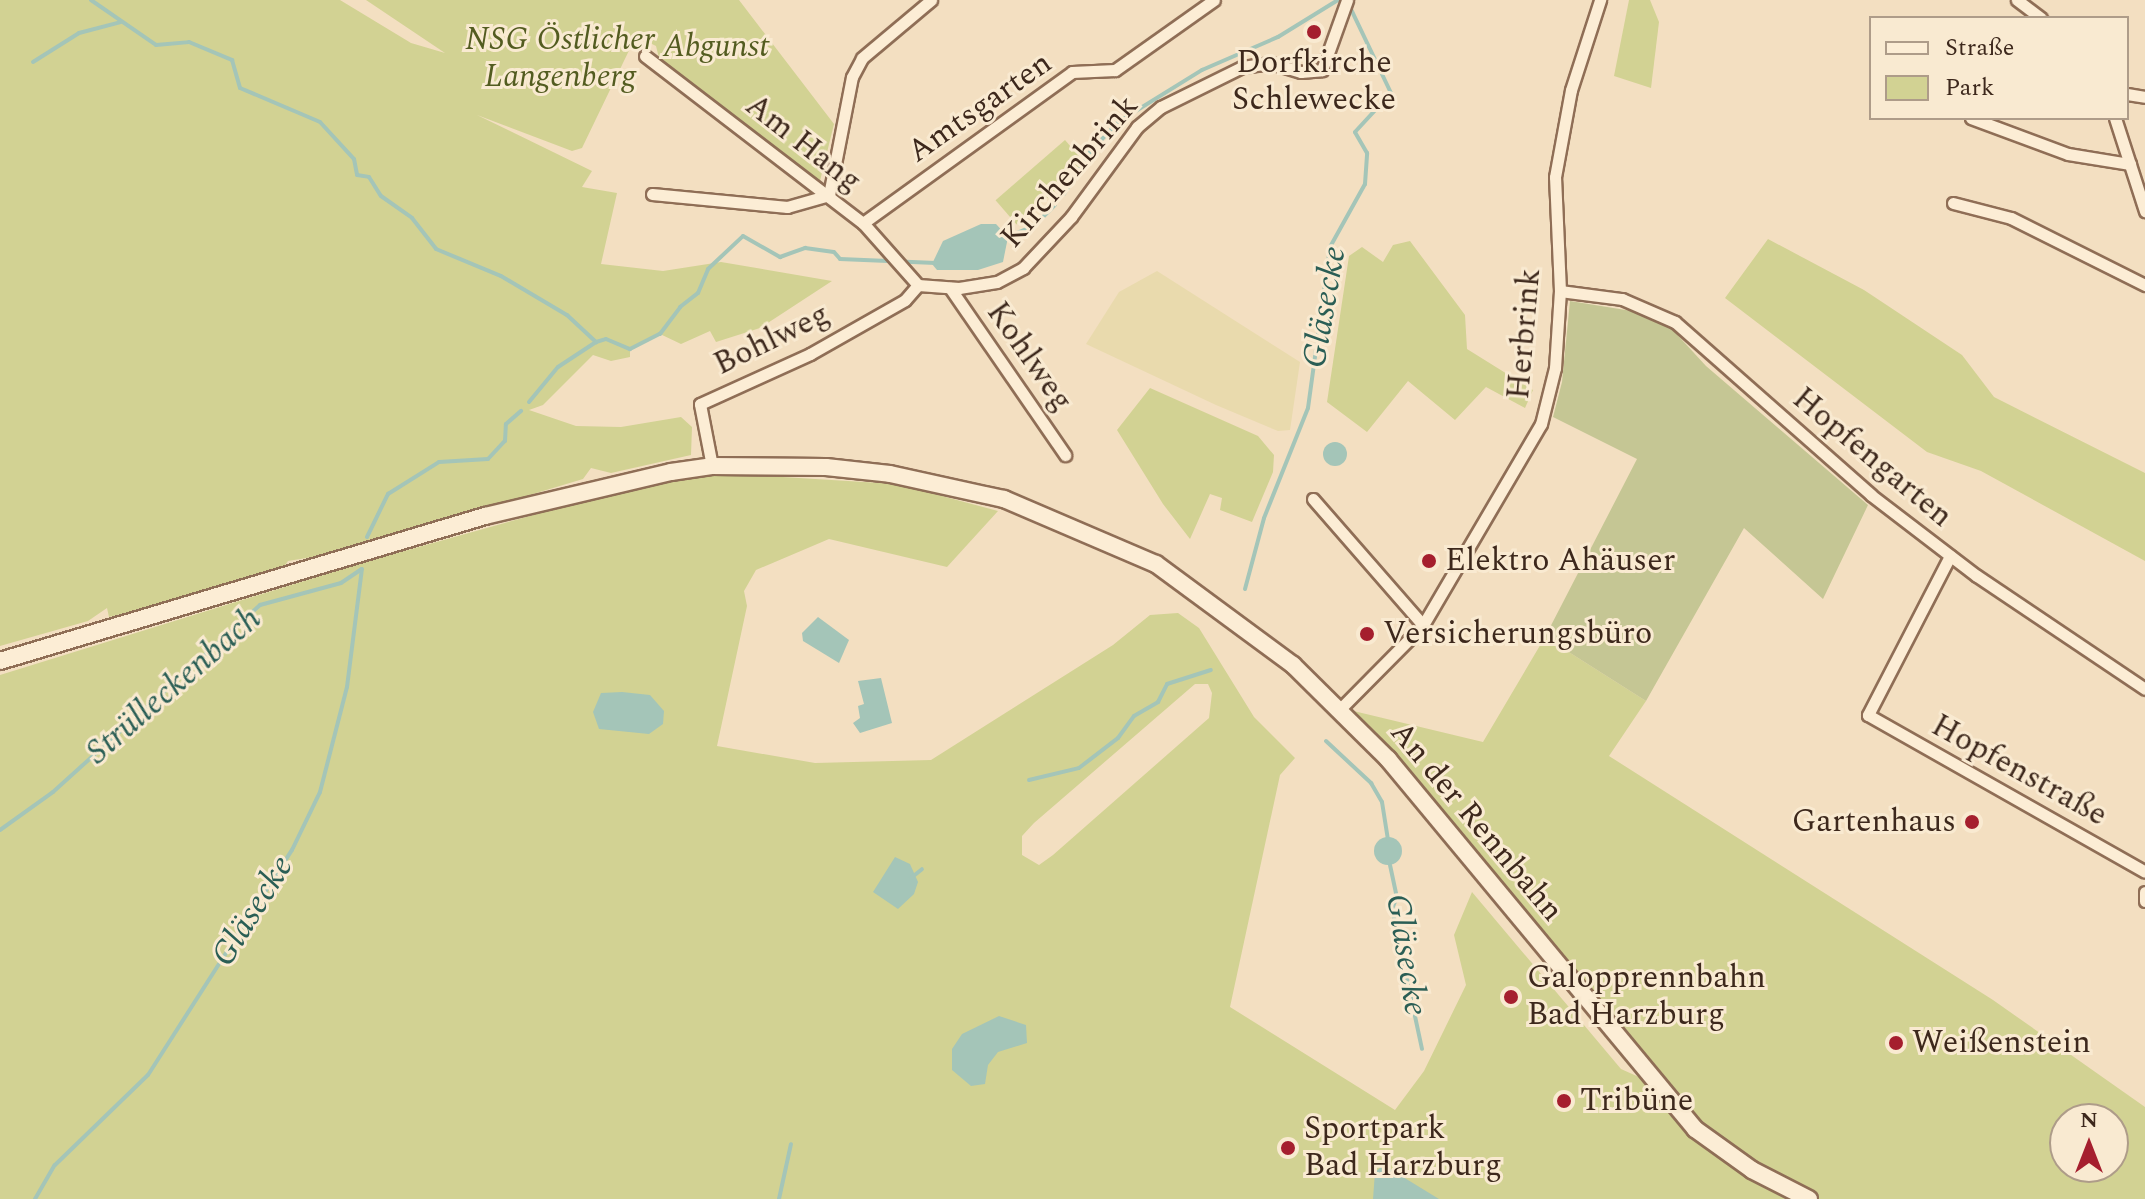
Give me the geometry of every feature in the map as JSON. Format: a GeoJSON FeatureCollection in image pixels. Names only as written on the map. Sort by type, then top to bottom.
{"type":"FeatureCollection","features":[{"type":"Feature","properties":{"kind":"main road","name":"An der Rennbahn"},"geometry":{"type":"LineString","coordinates":[[0,661],[580,489],[712,466],[813,467],[890,474],[1004,499],[1115,543],[1194,587],[1341,708],[1695,1129],[1752,1170],[1809,1199]]}},
{"type":"Feature","properties":{"kind":"street"},"geometry":{"type":"LineString","coordinates":[[652,194],[787,207],[829,195],[852,77],[862,58],[931,0]]}},
{"type":"Feature","properties":{"kind":"street","name":"Amtsgarten"},"geometry":{"type":"LineString","coordinates":[[863,223],[1072,72],[1115,70],[1214,0]]}},
{"type":"Feature","properties":{"kind":"street","name":"Herbrink"},"geometry":{"type":"LineString","coordinates":[[1341,708],[1423,625],[1541,424],[1555,368],[1560,291],[1555,177],[1571,90],[1600,0]]}},
{"type":"Feature","properties":{"kind":"street"},"geometry":{"type":"LineString","coordinates":[[2017,0],[2038,16]]}},
{"type":"Feature","properties":{"kind":"street","name":"Kirchenbrink"},"geometry":{"type":"LineString","coordinates":[[918,285],[950,288],[997,282],[1023,268],[1071,217],[1137,127],[1161,107],[1242,67],[1271,63],[1301,72],[1322,70],[1345,3]]}},
{"type":"Feature","properties":{"kind":"street","name":"Am Hang"},"geometry":{"type":"LineString","coordinates":[[645,56],[863,223],[906,276],[918,285]]}},
{"type":"Feature","properties":{"kind":"street"},"geometry":{"type":"LineString","coordinates":[[1976,120],[2068,154],[2130,164]]}},
{"type":"Feature","properties":{"kind":"street"},"geometry":{"type":"LineString","coordinates":[[2116,120],[2145,211]]}},
{"type":"Feature","properties":{"kind":"street"},"geometry":{"type":"LineString","coordinates":[[1953,203],[2011,218],[2145,285]]}},
{"type":"Feature","properties":{"kind":"street","name":"Bohlweg"},"geometry":{"type":"LineString","coordinates":[[712,466],[700,404],[810,354],[905,300],[918,285]]}},
{"type":"Feature","properties":{"kind":"street","name":"Kohlweg"},"geometry":{"type":"LineString","coordinates":[[950,288],[1065,455]]}},
{"type":"Feature","properties":{"kind":"street","name":"Hopfengarten"},"geometry":{"type":"LineString","coordinates":[[1560,291],[1622,299],[1675,322],[1871,495],[1950,556],[2145,689]]}},
{"type":"Feature","properties":{"kind":"street"},"geometry":{"type":"LineString","coordinates":[[1313,499],[1423,625]]}},
{"type":"Feature","properties":{"kind":"street","name":"Hopfenstraße"},"geometry":{"type":"LineString","coordinates":[[1950,556],[1868,715],[2145,872]]}},
{"type":"Feature","properties":{"kind":"shaded area"},"geometry":{"type":"Polygon","coordinates":[[[981,224],[996,224],[1008,237],[1003,262],[978,270],[937,270],[932,264],[943,241],[981,224]]]}},
{"type":"Feature","properties":{"kind":"shaded area"},"geometry":{"type":"Polygon","coordinates":[[[1157,271],[1300,362],[1290,430],[1278,431],[1216,405],[1086,344],[1119,292],[1157,271]]]}},
{"type":"Feature","properties":{"kind":"shaded area"},"geometry":{"type":"Polygon","coordinates":[[[1335,442],[1346,449],[1347,454],[1340,465],[1335,466],[1324,459],[1323,454],[1330,443],[1335,442]]]}},
{"type":"Feature","properties":{"kind":"shaded area"},"geometry":{"type":"Polygon","coordinates":[[[818,617],[849,640],[839,663],[803,641],[802,633],[818,617]]]}},
{"type":"Feature","properties":{"kind":"shaded area"},"geometry":{"type":"Polygon","coordinates":[[[881,678],[892,723],[860,733],[853,723],[860,718],[858,706],[864,704],[858,681],[881,678]]]}},
{"type":"Feature","properties":{"kind":"shaded area"},"geometry":{"type":"Polygon","coordinates":[[[601,693],[650,695],[664,711],[663,724],[649,734],[599,729],[593,712],[601,693]]]}},
{"type":"Feature","properties":{"kind":"shaded area"},"geometry":{"type":"Polygon","coordinates":[[[1388,837],[1398,841],[1402,851],[1398,861],[1388,865],[1378,861],[1374,851],[1378,841],[1388,837]]]}},
{"type":"Feature","properties":{"kind":"shaded area"},"geometry":{"type":"Polygon","coordinates":[[[895,857],[910,864],[918,882],[914,894],[898,909],[873,892],[895,857]]]}},
{"type":"Feature","properties":{"kind":"shaded area"},"geometry":{"type":"Polygon","coordinates":[[[999,1016],[1026,1025],[1027,1043],[998,1052],[988,1065],[985,1084],[971,1086],[952,1070],[952,1049],[962,1034],[999,1016]]]}},
{"type":"Feature","properties":{"kind":"shaded area"},"geometry":{"type":"Polygon","coordinates":[[[1381,1167],[1390,1169],[1439,1199],[1373,1199],[1375,1172],[1381,1167]]]}},
{"type":"Feature","properties":{"kind":"green space"},"geometry":{"type":"Polygon","coordinates":[[[0,0],[340,0],[411,43],[445,53],[366,0],[739,0],[834,124],[819,185],[660,62],[656,46],[636,36],[582,148],[572,151],[477,115],[592,171],[582,187],[617,193],[601,264],[663,271],[721,262],[832,281],[760,328],[716,342],[710,331],[681,344],[660,334],[630,349],[630,357],[611,361],[593,355],[543,405],[529,410],[576,426],[621,427],[681,417],[692,427],[691,455],[611,473],[591,468],[583,479],[337,553],[288,561],[283,568],[134,611],[109,617],[107,608],[88,621],[0,646],[0,0]]]}},
{"type":"Feature","properties":{"kind":"green space"},"geometry":{"type":"Polygon","coordinates":[[[1629,0],[1650,0],[1659,22],[1651,88],[1614,76],[1629,0]]]}},
{"type":"Feature","properties":{"kind":"green space"},"geometry":{"type":"Polygon","coordinates":[[[1065,140],[1086,164],[1017,225],[996,200],[1065,140]]]}},
{"type":"Feature","properties":{"kind":"green space"},"geometry":{"type":"Polygon","coordinates":[[[1768,239],[1864,290],[1962,355],[1994,397],[2145,473],[2145,561],[1981,471],[1927,452],[1725,298],[1768,239]]]}},
{"type":"Feature","properties":{"kind":"green space"},"geometry":{"type":"Polygon","coordinates":[[[1410,241],[1465,315],[1467,349],[1533,390],[1525,408],[1486,387],[1455,420],[1408,381],[1367,432],[1327,402],[1349,256],[1362,247],[1383,262],[1393,245],[1410,241]]]}},
{"type":"Feature","properties":{"kind":"green space"},"geometry":{"type":"Polygon","coordinates":[[[1570,301],[1638,312],[1671,328],[1706,366],[1868,505],[1823,599],[1744,528],[1646,701],[1545,637],[1637,459],[1553,417],[1562,382],[1570,301]]]}},
{"type":"Feature","properties":{"kind":"green space"},"geometry":{"type":"Polygon","coordinates":[[[1150,388],[1258,436],[1274,455],[1273,472],[1252,522],[1220,510],[1222,498],[1210,494],[1190,539],[1163,504],[1117,430],[1150,388]]]}},
{"type":"Feature","properties":{"kind":"green space"},"geometry":{"type":"Polygon","coordinates":[[[717,473],[897,484],[998,511],[947,567],[829,539],[756,570],[744,591],[747,606],[717,746],[815,763],[931,760],[1113,645],[1150,615],[1178,613],[1199,628],[1254,717],[1295,758],[1280,775],[1230,1007],[1395,1110],[1424,1071],[1466,985],[1454,935],[1472,892],[1621,1069],[1650,1082],[1341,708],[1483,742],[1545,637],[1646,701],[1609,756],[1993,1000],[2145,1107],[2145,1199],[0,1199],[0,675],[372,560],[634,487],[717,473]],[[1195,684],[1034,823],[1022,836],[1022,855],[1039,865],[1053,855],[1209,718],[1212,693],[1208,684],[1195,684]]]}},
{"type":"Feature","properties":{"kind":"waterway"},"geometry":{"type":"LineString","coordinates":[[91,0],[156,45],[189,42],[232,60],[240,88],[320,122],[354,159],[357,175],[369,177],[381,196],[412,218],[436,249],[501,276],[567,315],[596,342]]}},
{"type":"Feature","properties":{"kind":"waterway","name":"Gläsecke"},"geometry":{"type":"LineString","coordinates":[[1064,194],[1090,152],[1118,122],[1202,70],[1278,37],[1338,0]]}},
{"type":"Feature","properties":{"kind":"waterway","name":"Gläsecke"},"geometry":{"type":"LineString","coordinates":[[1245,589],[1264,518],[1308,408],[1330,247],[1365,184],[1367,153],[1355,132],[1391,93],[1349,5]]}},
{"type":"Feature","properties":{"kind":"waterway"},"geometry":{"type":"LineString","coordinates":[[33,62],[79,33],[121,22]]}},
{"type":"Feature","properties":{"kind":"waterway","name":"Gläsecke"},"geometry":{"type":"LineString","coordinates":[[1005,238],[1035,225],[1055,205]]}},
{"type":"Feature","properties":{"kind":"waterway","name":"Gläsecke"},"geometry":{"type":"LineString","coordinates":[[529,402],[558,367],[596,342],[606,339],[630,349],[660,334],[680,307],[698,293],[708,269],[743,236],[780,257],[805,248],[834,252],[840,259],[936,263]]}},
{"type":"Feature","properties":{"kind":"waterway","name":"Gläsecke"},"geometry":{"type":"LineString","coordinates":[[367,537],[388,494],[439,462],[488,459],[505,441],[506,424],[521,411]]}},
{"type":"Feature","properties":{"kind":"waterway","name":"Strülleckenbach"},"geometry":{"type":"LineString","coordinates":[[0,830],[53,792],[260,605],[341,583],[362,569]]}},
{"type":"Feature","properties":{"kind":"waterway","name":"Gläsecke"},"geometry":{"type":"LineString","coordinates":[[35,1199],[55,1165],[148,1075],[292,850],[320,792],[347,687],[362,569]]}},
{"type":"Feature","properties":{"kind":"waterway"},"geometry":{"type":"LineString","coordinates":[[1029,780],[1079,768],[1118,738],[1134,716],[1158,702],[1167,684],[1211,670]]}},
{"type":"Feature","properties":{"kind":"waterway","name":"Gläsecke"},"geometry":{"type":"LineString","coordinates":[[1326,741],[1371,783],[1382,802],[1388,840]]}},
{"type":"Feature","properties":{"kind":"waterway","name":"Gläsecke"},"geometry":{"type":"LineString","coordinates":[[1390,865],[1397,897],[1392,909],[1422,1049]]}},
{"type":"Feature","properties":{"kind":"waterway"},"geometry":{"type":"LineString","coordinates":[[911,878],[922,869]]}},
{"type":"Feature","properties":{"kind":"waterway"},"geometry":{"type":"LineString","coordinates":[[779,1199],[791,1144]]}},
{"type":"Feature","properties":{"kind":"place","name":"Dorfkirche Schlewecke"},"geometry":{"type":"Point","coordinates":[1314,32]}},
{"type":"Feature","properties":{"kind":"place","name":"Elektro Ahäuser"},"geometry":{"type":"Point","coordinates":[1429,561]}},
{"type":"Feature","properties":{"kind":"place","name":"Versicherungsbüro"},"geometry":{"type":"Point","coordinates":[1367,634]}},
{"type":"Feature","properties":{"kind":"place","name":"Gartenhaus"},"geometry":{"type":"Point","coordinates":[1972,822]}},
{"type":"Feature","properties":{"kind":"place","name":"Galopprennbahn Bad Harzburg"},"geometry":{"type":"Point","coordinates":[1511,997]}},
{"type":"Feature","properties":{"kind":"place","name":"Weißenstein"},"geometry":{"type":"Point","coordinates":[1896,1043]}},
{"type":"Feature","properties":{"kind":"place","name":"Tribüne"},"geometry":{"type":"Point","coordinates":[1564,1101]}},
{"type":"Feature","properties":{"kind":"place","name":"Sportpark Bad Harzburg"},"geometry":{"type":"Point","coordinates":[1288,1148]}},
{"type":"Feature","properties":{"kind":"park label","name":"Abgunst"},"geometry":{"type":"Point","coordinates":[716,47]}},
{"type":"Feature","properties":{"kind":"park label","name":"NSG Östlicher Langenberg"},"geometry":{"type":"Point","coordinates":[560,60]}}]}
